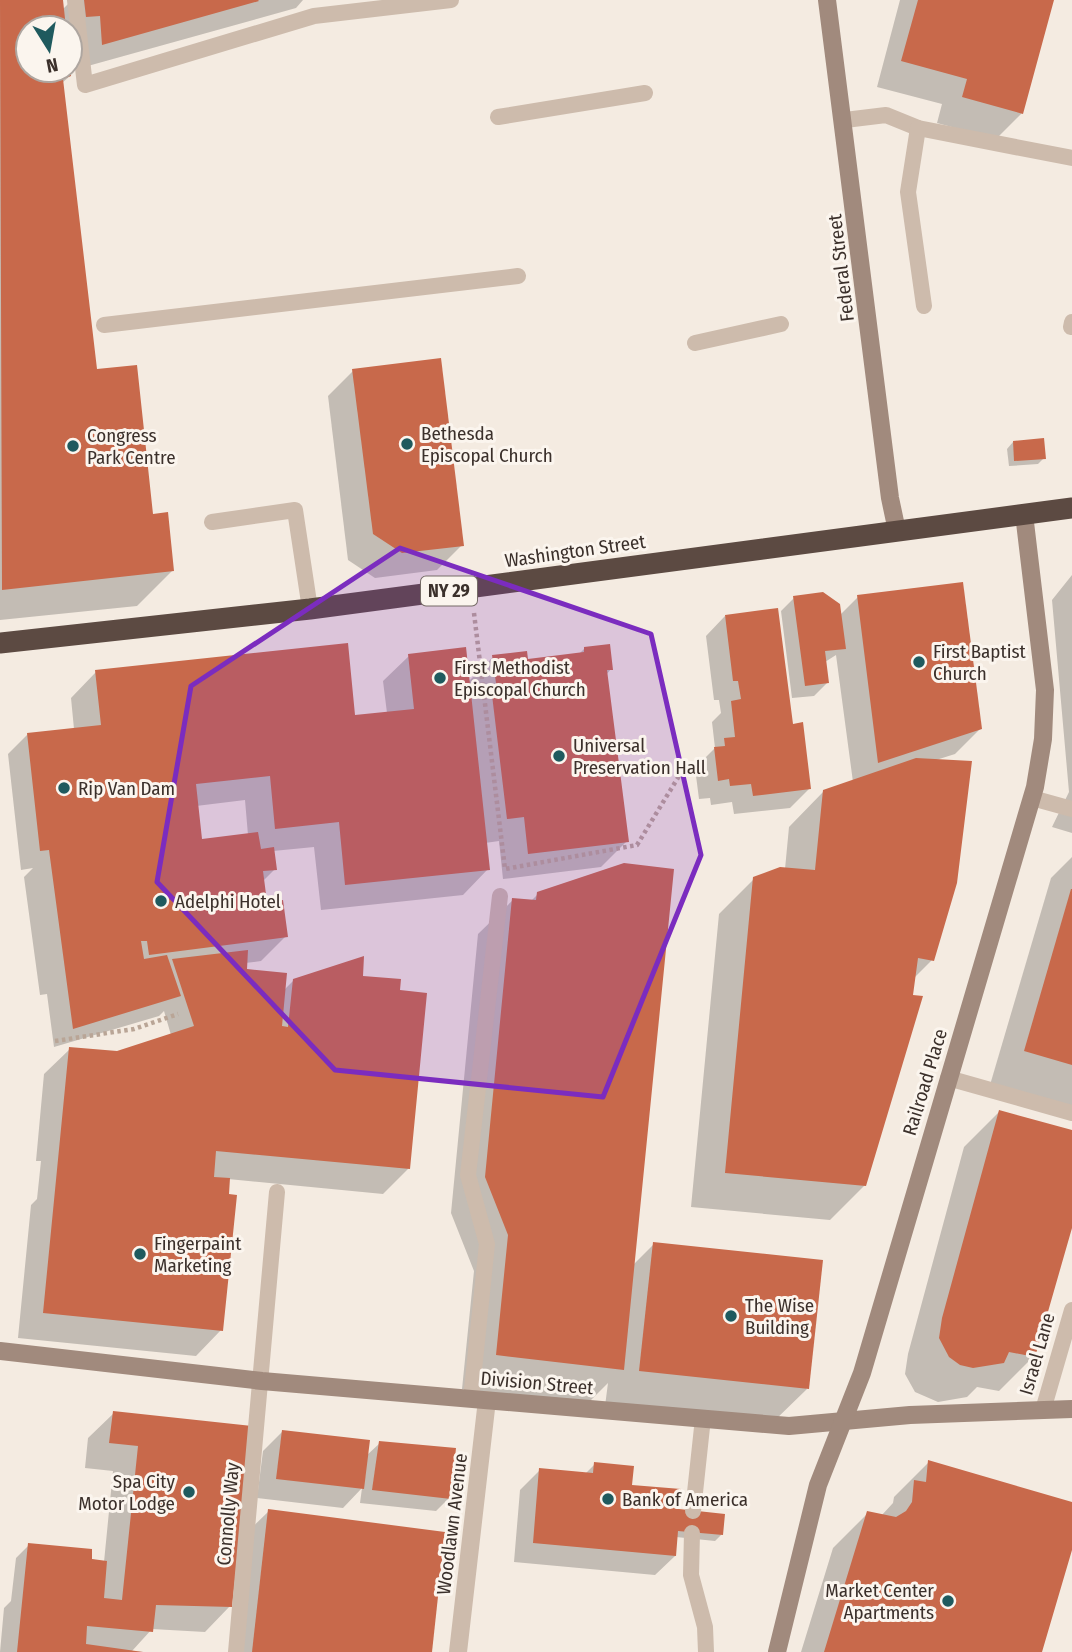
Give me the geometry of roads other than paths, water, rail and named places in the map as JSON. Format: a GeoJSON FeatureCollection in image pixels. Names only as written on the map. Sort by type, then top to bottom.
{"type":"FeatureCollection","features":[{"type":"Feature","properties":{"kind":"highway","name":"Washington Street"},"geometry":{"type":"LineString","coordinates":[[0,643],[310,609],[1072,508]]}},
{"type":"Feature","properties":{"kind":"street","name":"Federal Street"},"geometry":{"type":"LineString","coordinates":[[827,0],[845,120],[890,498],[897,531]]}},
{"type":"Feature","properties":{"kind":"street","name":"Railroad Place"},"geometry":{"type":"LineString","coordinates":[[777,1652],[818,1485],[862,1373],[1032,798],[1043,739],[1045,690],[1024,514]]}},
{"type":"Feature","properties":{"kind":"street","name":"Division Street"},"geometry":{"type":"LineString","coordinates":[[0,1351],[262,1381],[789,1426],[1072,1409]]}},
{"type":"Feature","properties":{"kind":"street","name":"Woodlawn Avenue"},"geometry":{"type":"LineString","coordinates":[[458,1652],[479,1400]]}},
{"type":"Feature","properties":{"kind":"lane"},"geometry":{"type":"LineString","coordinates":[[75,0],[85,85],[359,5],[451,0]]}},
{"type":"Feature","properties":{"kind":"lane"},"geometry":{"type":"LineString","coordinates":[[498,117],[645,93]]}},
{"type":"Feature","properties":{"kind":"lane"},"geometry":{"type":"LineString","coordinates":[[845,120],[886,115],[918,128],[1072,158]]}},
{"type":"Feature","properties":{"kind":"lane"},"geometry":{"type":"LineString","coordinates":[[918,128],[908,192],[925,306]]}},
{"type":"Feature","properties":{"kind":"lane"},"geometry":{"type":"LineString","coordinates":[[104,325],[518,276]]}},
{"type":"Feature","properties":{"kind":"lane"},"geometry":{"type":"LineString","coordinates":[[695,343],[781,324]]}},
{"type":"Feature","properties":{"kind":"lane"},"geometry":{"type":"LineString","coordinates":[[212,522],[295,510],[310,609]]}},
{"type":"Feature","properties":{"kind":"lane"},"geometry":{"type":"LineString","coordinates":[[1032,798],[1072,808]]}},
{"type":"Feature","properties":{"kind":"lane"},"geometry":{"type":"LineString","coordinates":[[479,1400],[487,1244],[468,1175],[500,896]]}},
{"type":"Feature","properties":{"kind":"lane"},"geometry":{"type":"LineString","coordinates":[[948,1078],[1072,1113]]}},
{"type":"Feature","properties":{"kind":"lane","name":"Connolly Way"},"geometry":{"type":"LineString","coordinates":[[236,1652],[277,1192]]}},
{"type":"Feature","properties":{"kind":"lane","name":"Israel Lane"},"geometry":{"type":"LineString","coordinates":[[1043,1410],[1072,1310]]}},
{"type":"Feature","properties":{"kind":"lane"},"geometry":{"type":"LineString","coordinates":[[693,1511],[703,1418]]}},
{"type":"Feature","properties":{"kind":"lane"},"geometry":{"type":"LineString","coordinates":[[692,1532],[691,1575],[705,1627],[706,1652]]}},
{"type":"Feature","properties":{"kind":"place","name":"Bethesda Episcopal Church"},"geometry":{"type":"Point","coordinates":[407,444]}},
{"type":"Feature","properties":{"kind":"place","name":"Congress Park Centre"},"geometry":{"type":"Point","coordinates":[73,446]}},
{"type":"Feature","properties":{"kind":"place","name":"First Baptist Church"},"geometry":{"type":"Point","coordinates":[919,662]}},
{"type":"Feature","properties":{"kind":"place","name":"First Methodist Episcopal Church"},"geometry":{"type":"Point","coordinates":[440,678]}},
{"type":"Feature","properties":{"kind":"place","name":"Universal Preservation Hall"},"geometry":{"type":"Point","coordinates":[559,756]}},
{"type":"Feature","properties":{"kind":"place","name":"Rip Van Dam"},"geometry":{"type":"Point","coordinates":[64,788]}},
{"type":"Feature","properties":{"kind":"place","name":"Adelphi Hotel"},"geometry":{"type":"Point","coordinates":[161,901]}},
{"type":"Feature","properties":{"kind":"place","name":"Fingerpaint Marketing"},"geometry":{"type":"Point","coordinates":[140,1254]}},
{"type":"Feature","properties":{"kind":"place","name":"The Wise Building"},"geometry":{"type":"Point","coordinates":[731,1316]}},
{"type":"Feature","properties":{"kind":"place","name":"Spa City Motor Lodge"},"geometry":{"type":"Point","coordinates":[189,1492]}},
{"type":"Feature","properties":{"kind":"place","name":"Bank of America"},"geometry":{"type":"Point","coordinates":[608,1499]}},
{"type":"Feature","properties":{"kind":"place","name":"Market Center Apartments"},"geometry":{"type":"Point","coordinates":[948,1601]}}]}
